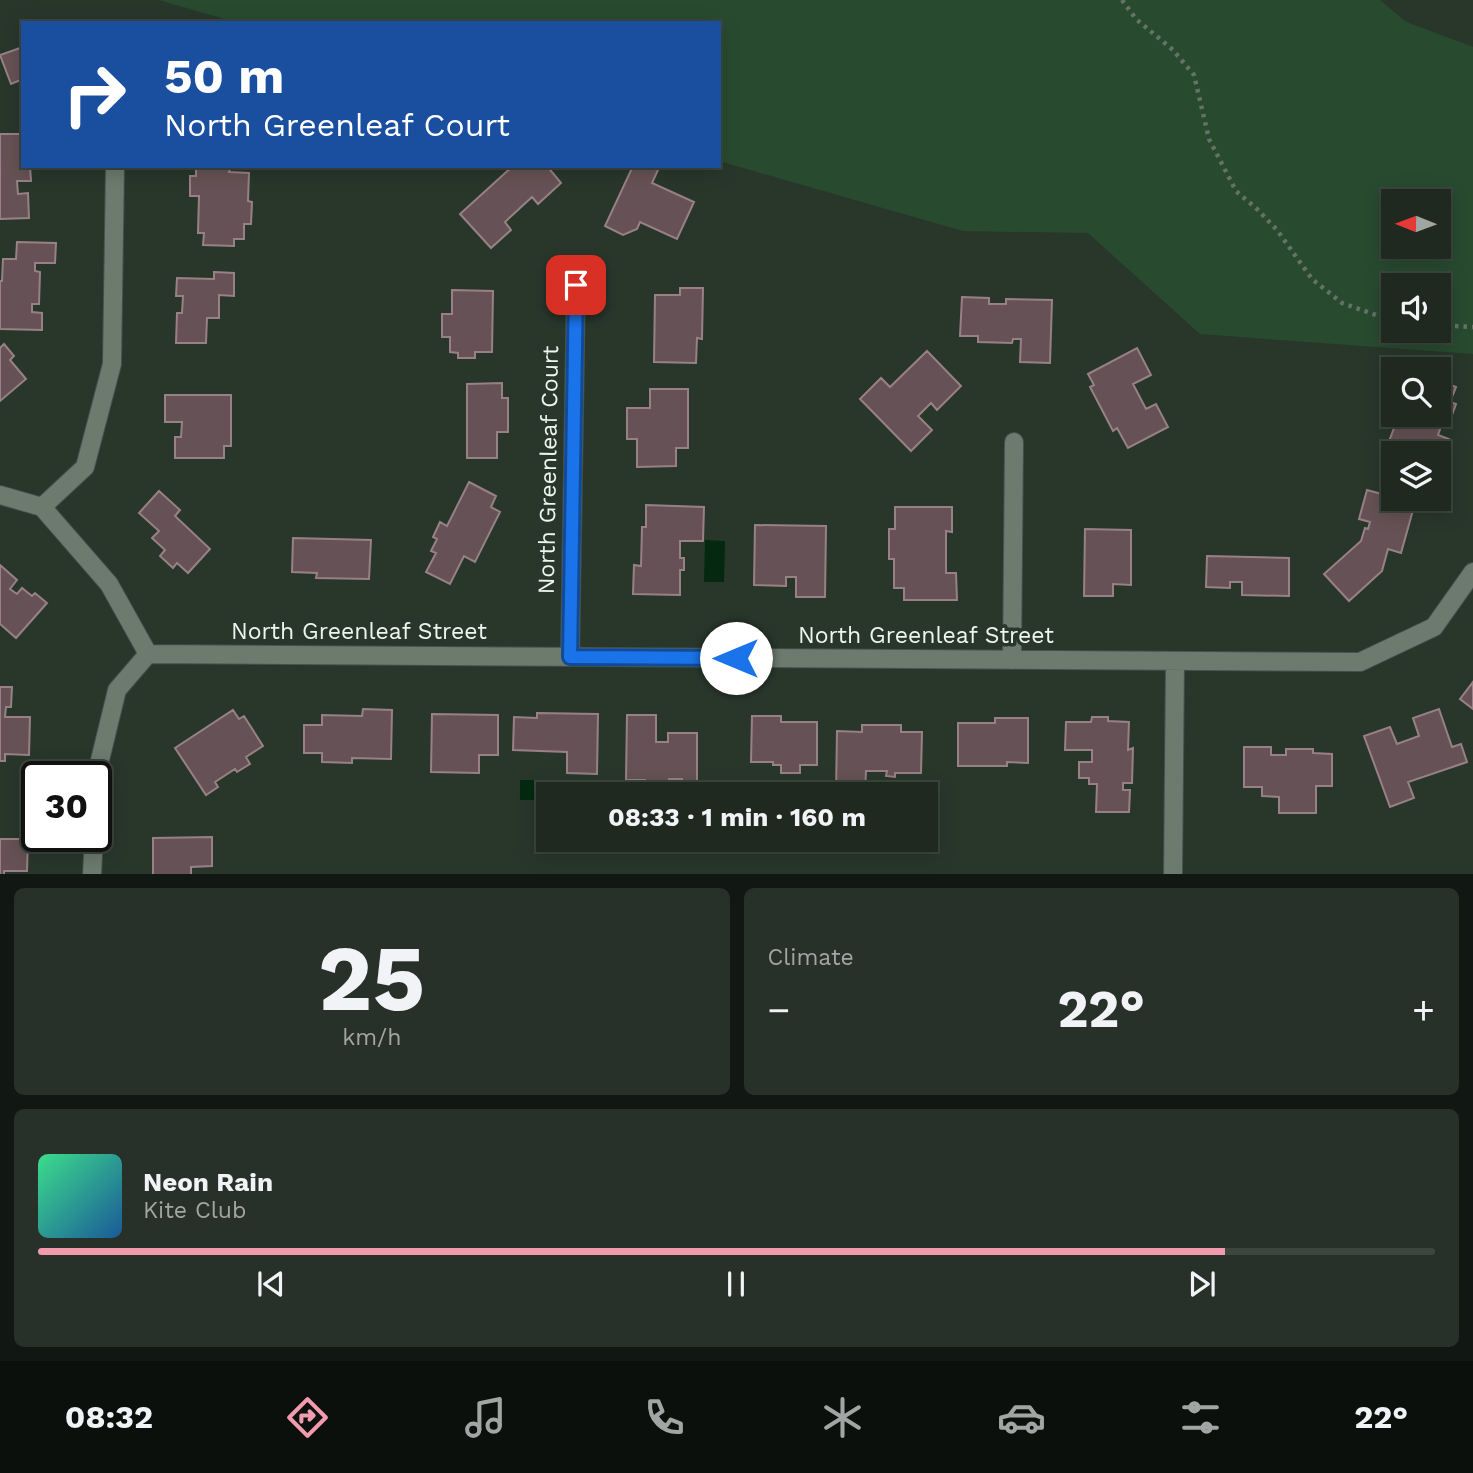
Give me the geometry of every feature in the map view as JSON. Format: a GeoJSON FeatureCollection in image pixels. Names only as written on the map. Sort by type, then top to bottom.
{"type":"FeatureCollection","features":[{"type":"Feature","properties":{"kind":"street"},"geometry":{"type":"LineString","coordinates":[[42,507],[85,467],[112,364],[115,168]]}},
{"type":"Feature","properties":{"kind":"street","name":"North Greenleaf Court"},"geometry":{"type":"LineString","coordinates":[[570,657],[576,285]]}},
{"type":"Feature","properties":{"kind":"street"},"geometry":{"type":"LineString","coordinates":[[1012,660],[1014,442]]}},
{"type":"Feature","properties":{"kind":"street"},"geometry":{"type":"LineString","coordinates":[[0,495],[42,507],[108,584],[148,654],[117,690],[100,761]]}},
{"type":"Feature","properties":{"kind":"street","name":"North Greenleaf Street"},"geometry":{"type":"LineString","coordinates":[[148,654],[1360,662],[1433,627],[1473,572]]}},
{"type":"Feature","properties":{"kind":"street"},"geometry":{"type":"LineString","coordinates":[[1173,874],[1175,661]]}},
{"type":"Feature","properties":{"kind":"street"},"geometry":{"type":"LineString","coordinates":[[92,874],[93,852]]}},
{"type":"Feature","properties":{"kind":"path"},"geometry":{"type":"LineString","coordinates":[[1122,0],[1136,19],[1173,50],[1194,75],[1209,139],[1236,191],[1277,230],[1312,279],[1342,303],[1381,317]]}},
{"type":"Feature","properties":{"kind":"path"},"geometry":{"type":"LineString","coordinates":[[1451,326],[1473,327]]}},
{"type":"Feature","properties":{"kind":"shaded area"},"geometry":{"type":"Polygon","coordinates":[[[159,0],[1380,0],[1406,22],[1473,47],[1473,354],[1200,334],[1088,233],[963,231],[721,162],[721,21],[231,21],[159,0]]]}},
{"type":"Feature","properties":{"kind":"shaded area"},"geometry":{"type":"Polygon","coordinates":[[[705,540],[725,541],[724,582],[704,582],[705,540]]]}},
{"type":"Feature","properties":{"kind":"shaded area"},"geometry":{"type":"Polygon","coordinates":[[[520,780],[565,780],[536,782],[536,800],[520,800],[520,780]]]}},
{"type":"Feature","properties":{"kind":"building"},"geometry":{"type":"Polygon","coordinates":[[[21,48],[21,80],[11,84],[0,55],[21,48]]]}},
{"type":"Feature","properties":{"kind":"building"},"geometry":{"type":"Polygon","coordinates":[[[0,134],[21,134],[21,168],[30,168],[31,181],[17,181],[18,194],[28,193],[29,218],[0,219],[0,134]]]}},
{"type":"Feature","properties":{"kind":"building"},"geometry":{"type":"Polygon","coordinates":[[[196,168],[230,169],[229,172],[249,173],[251,224],[244,224],[244,239],[234,239],[234,246],[203,245],[204,233],[198,233],[199,196],[190,196],[190,176],[196,176],[196,168]]]}},
{"type":"Feature","properties":{"kind":"building"},"geometry":{"type":"Polygon","coordinates":[[[511,168],[549,168],[561,183],[538,204],[532,197],[505,222],[511,230],[491,248],[460,214],[511,168]]]}},
{"type":"Feature","properties":{"kind":"building"},"geometry":{"type":"Polygon","coordinates":[[[632,168],[654,168],[658,170],[652,183],[694,202],[677,239],[640,222],[637,229],[623,235],[605,226],[632,168]]]}},
{"type":"Feature","properties":{"kind":"building"},"geometry":{"type":"Polygon","coordinates":[[[17,242],[56,243],[55,263],[35,263],[35,271],[40,272],[39,304],[32,304],[32,312],[42,313],[42,330],[0,329],[3,259],[16,259],[17,242]]]}},
{"type":"Feature","properties":{"kind":"building"},"geometry":{"type":"Polygon","coordinates":[[[214,272],[234,273],[234,296],[219,295],[219,318],[207,318],[206,343],[176,343],[177,313],[182,313],[183,296],[176,296],[177,278],[214,279],[214,272]]]}},
{"type":"Feature","properties":{"kind":"building"},"geometry":{"type":"Polygon","coordinates":[[[680,288],[703,288],[702,339],[697,338],[696,363],[654,362],[655,295],[680,295],[680,288]]]}},
{"type":"Feature","properties":{"kind":"building"},"geometry":{"type":"Polygon","coordinates":[[[452,290],[493,291],[492,352],[475,352],[475,358],[458,358],[458,353],[450,352],[450,337],[442,337],[442,314],[452,314],[452,290]]]}},
{"type":"Feature","properties":{"kind":"building"},"geometry":{"type":"Polygon","coordinates":[[[962,297],[989,298],[989,304],[1006,304],[1006,299],[1052,300],[1050,363],[1020,362],[1021,339],[1013,339],[1012,343],[978,342],[978,336],[960,336],[962,297]]]}},
{"type":"Feature","properties":{"kind":"building"},"geometry":{"type":"Polygon","coordinates":[[[4,344],[14,356],[10,360],[26,379],[0,401],[0,348],[4,344]]]}},
{"type":"Feature","properties":{"kind":"building"},"geometry":{"type":"Polygon","coordinates":[[[1137,348],[1151,375],[1133,384],[1146,409],[1156,404],[1168,427],[1128,448],[1117,428],[1113,431],[1090,387],[1094,385],[1088,374],[1137,348]]]}},
{"type":"Feature","properties":{"kind":"building"},"geometry":{"type":"Polygon","coordinates":[[[927,351],[961,386],[937,410],[931,403],[918,416],[932,430],[911,451],[860,399],[881,378],[890,387],[927,351]]]}},
{"type":"Feature","properties":{"kind":"building"},"geometry":{"type":"Polygon","coordinates":[[[502,383],[502,398],[508,398],[508,432],[497,432],[497,458],[467,458],[467,384],[502,383]]]}},
{"type":"Feature","properties":{"kind":"building"},"geometry":{"type":"Polygon","coordinates":[[[1451,385],[1456,387],[1451,400],[1451,385]]]}},
{"type":"Feature","properties":{"kind":"building"},"geometry":{"type":"Polygon","coordinates":[[[650,389],[688,389],[688,448],[676,448],[676,466],[637,467],[637,439],[627,439],[627,408],[650,408],[650,389]]]}},
{"type":"Feature","properties":{"kind":"building"},"geometry":{"type":"Polygon","coordinates":[[[165,395],[231,395],[231,446],[224,446],[224,458],[175,458],[175,437],[181,437],[182,422],[165,422],[165,395]]]}},
{"type":"Feature","properties":{"kind":"building"},"geometry":{"type":"Polygon","coordinates":[[[1451,402],[1456,404],[1451,418],[1451,402]]]}},
{"type":"Feature","properties":{"kind":"building"},"geometry":{"type":"Polygon","coordinates":[[[1394,427],[1441,427],[1438,435],[1449,439],[1448,441],[1389,441],[1394,427]]]}},
{"type":"Feature","properties":{"kind":"building"},"geometry":{"type":"Polygon","coordinates":[[[469,482],[496,496],[491,507],[500,512],[475,562],[464,556],[450,584],[426,572],[436,553],[431,551],[437,539],[433,537],[440,522],[447,526],[469,482]]]}},
{"type":"Feature","properties":{"kind":"building"},"geometry":{"type":"Polygon","coordinates":[[[1367,490],[1381,494],[1381,511],[1413,511],[1401,553],[1388,549],[1382,571],[1349,601],[1324,574],[1361,541],[1370,522],[1359,519],[1367,490]]]}},
{"type":"Feature","properties":{"kind":"building"},"geometry":{"type":"Polygon","coordinates":[[[159,491],[180,510],[175,516],[210,549],[188,573],[177,563],[173,568],[160,556],[165,550],[152,538],[159,531],[139,513],[159,491]]]}},
{"type":"Feature","properties":{"kind":"building"},"geometry":{"type":"Polygon","coordinates":[[[646,505],[704,507],[703,541],[680,541],[680,558],[684,558],[684,570],[680,570],[680,595],[633,594],[634,565],[641,566],[642,527],[646,527],[646,505]]]}},
{"type":"Feature","properties":{"kind":"building"},"geometry":{"type":"Polygon","coordinates":[[[895,507],[952,507],[952,532],[946,531],[946,573],[956,573],[957,600],[904,600],[904,588],[894,588],[894,559],[889,559],[889,529],[895,529],[895,507]]]}},
{"type":"Feature","properties":{"kind":"building"},"geometry":{"type":"Polygon","coordinates":[[[755,525],[826,526],[825,597],[796,597],[796,577],[786,577],[786,586],[754,585],[755,525]]]}},
{"type":"Feature","properties":{"kind":"building"},"geometry":{"type":"Polygon","coordinates":[[[1085,529],[1131,530],[1131,585],[1113,584],[1113,596],[1084,596],[1085,529]]]}},
{"type":"Feature","properties":{"kind":"building"},"geometry":{"type":"Polygon","coordinates":[[[293,538],[371,540],[369,579],[316,578],[317,573],[292,572],[293,538]]]}},
{"type":"Feature","properties":{"kind":"building"},"geometry":{"type":"Polygon","coordinates":[[[1207,556],[1289,558],[1289,596],[1242,595],[1242,582],[1230,582],[1230,588],[1206,587],[1207,556]]]}},
{"type":"Feature","properties":{"kind":"building"},"geometry":{"type":"Polygon","coordinates":[[[0,565],[17,580],[10,589],[17,594],[22,588],[32,596],[35,593],[47,603],[16,638],[0,624],[0,565]]]}},
{"type":"Feature","properties":{"kind":"building"},"geometry":{"type":"Polygon","coordinates":[[[1473,682],[1473,709],[1460,699],[1473,682]]]}},
{"type":"Feature","properties":{"kind":"building"},"geometry":{"type":"Polygon","coordinates":[[[0,687],[12,687],[11,707],[6,707],[5,717],[30,717],[29,755],[5,754],[5,761],[0,761],[0,687]]]}},
{"type":"Feature","properties":{"kind":"building"},"geometry":{"type":"Polygon","coordinates":[[[363,709],[392,710],[391,759],[352,758],[352,763],[322,762],[322,753],[304,753],[304,725],[322,725],[322,715],[362,716],[363,709]]]}},
{"type":"Feature","properties":{"kind":"building"},"geometry":{"type":"Polygon","coordinates":[[[1439,709],[1452,747],[1461,744],[1467,762],[1408,782],[1414,798],[1390,807],[1364,736],[1390,727],[1397,744],[1419,736],[1413,718],[1439,709]]]}},
{"type":"Feature","properties":{"kind":"building"},"geometry":{"type":"Polygon","coordinates":[[[233,710],[239,719],[244,716],[263,746],[246,757],[250,764],[237,772],[235,769],[215,782],[218,787],[206,795],[175,748],[233,710]]]}},
{"type":"Feature","properties":{"kind":"building"},"geometry":{"type":"Polygon","coordinates":[[[537,713],[598,714],[597,774],[567,773],[567,752],[513,750],[514,717],[537,718],[537,713]]]}},
{"type":"Feature","properties":{"kind":"building"},"geometry":{"type":"Polygon","coordinates":[[[432,714],[498,715],[498,755],[479,755],[479,773],[431,772],[432,714]]]}},
{"type":"Feature","properties":{"kind":"building"},"geometry":{"type":"Polygon","coordinates":[[[627,715],[656,715],[656,742],[668,742],[668,733],[697,733],[697,782],[682,782],[682,779],[669,779],[669,782],[626,780],[627,715]]]}},
{"type":"Feature","properties":{"kind":"building"},"geometry":{"type":"Polygon","coordinates":[[[752,716],[781,716],[781,722],[817,722],[817,765],[800,765],[800,773],[781,773],[781,765],[773,765],[773,762],[751,762],[752,716]]]}},
{"type":"Feature","properties":{"kind":"building"},"geometry":{"type":"Polygon","coordinates":[[[1092,717],[1108,717],[1108,721],[1129,722],[1128,750],[1133,748],[1132,783],[1123,783],[1123,790],[1130,790],[1129,812],[1096,812],[1097,784],[1089,784],[1089,778],[1079,778],[1079,762],[1092,762],[1092,750],[1065,750],[1066,722],[1091,722],[1092,717]]]}},
{"type":"Feature","properties":{"kind":"building"},"geometry":{"type":"Polygon","coordinates":[[[995,718],[1028,718],[1028,763],[958,766],[958,723],[995,723],[995,718]]]}},
{"type":"Feature","properties":{"kind":"building"},"geometry":{"type":"Polygon","coordinates":[[[862,725],[901,725],[901,732],[922,732],[921,773],[895,773],[895,777],[886,776],[887,771],[866,771],[866,782],[836,782],[837,731],[862,732],[862,725]]]}},
{"type":"Feature","properties":{"kind":"building"},"geometry":{"type":"Polygon","coordinates":[[[1244,747],[1271,747],[1271,755],[1286,755],[1286,749],[1313,749],[1313,753],[1332,754],[1332,786],[1316,786],[1316,813],[1279,813],[1279,797],[1262,796],[1262,787],[1244,787],[1244,747]]]}},
{"type":"Feature","properties":{"kind":"building"},"geometry":{"type":"Polygon","coordinates":[[[212,837],[212,866],[191,867],[191,874],[153,874],[153,838],[212,837]]]}},
{"type":"Feature","properties":{"kind":"building"},"geometry":{"type":"Polygon","coordinates":[[[0,839],[21,839],[21,852],[28,852],[27,871],[4,871],[4,874],[0,874],[0,839]]]}},
{"type":"Feature","properties":{"kind":"route"},"geometry":{"type":"LineString","coordinates":[[576,285],[570,657],[736,658]]}}]}
